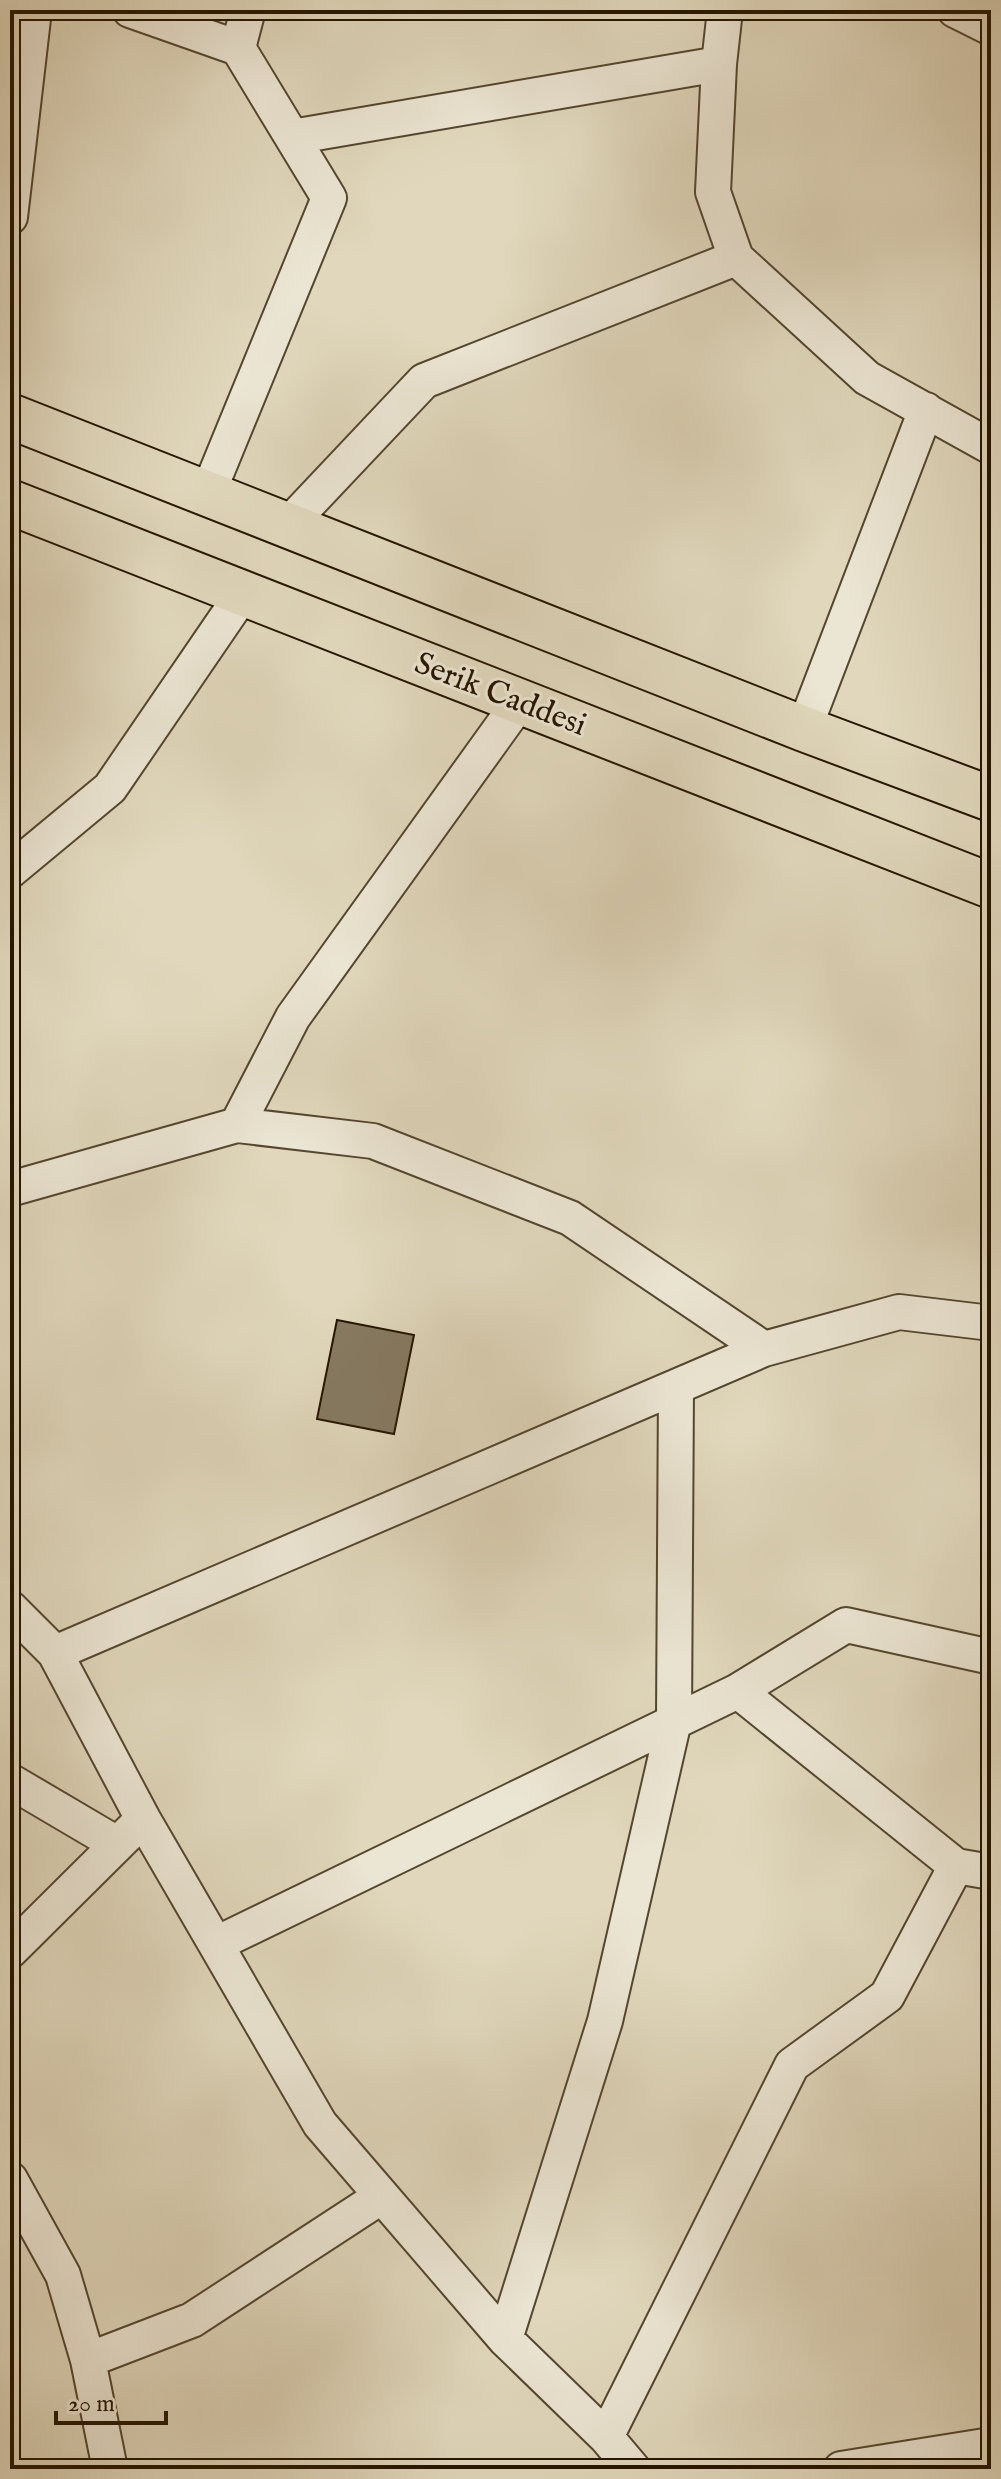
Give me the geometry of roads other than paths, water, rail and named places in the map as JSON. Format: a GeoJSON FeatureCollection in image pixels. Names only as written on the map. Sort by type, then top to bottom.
{"type":"FeatureCollection","features":[{"type":"Feature","properties":{"kind":"highway"},"geometry":{"type":"LineString","coordinates":[[10,416],[804,729],[991,799]]}},
{"type":"Feature","properties":{"kind":"highway","name":"Serik Caddesi"},"geometry":{"type":"LineString","coordinates":[[10,502],[991,886]]}},
{"type":"Feature","properties":{"kind":"street"},"geometry":{"type":"LineString","coordinates":[[10,217],[34,10]]}},
{"type":"Feature","properties":{"kind":"street"},"geometry":{"type":"LineString","coordinates":[[130,10],[238,48],[329,198],[208,493]]}},
{"type":"Feature","properties":{"kind":"street"},"geometry":{"type":"LineString","coordinates":[[238,48],[248,10]]}},
{"type":"Feature","properties":{"kind":"street"},"geometry":{"type":"LineString","coordinates":[[725,10],[719,64],[713,192],[736,258],[867,378],[991,447]]}},
{"type":"Feature","properties":{"kind":"street"},"geometry":{"type":"LineString","coordinates":[[955,10],[991,28]]}},
{"type":"Feature","properties":{"kind":"street"},"geometry":{"type":"LineString","coordinates":[[292,137],[719,64]]}},
{"type":"Feature","properties":{"kind":"street"},"geometry":{"type":"LineString","coordinates":[[288,525],[424,381],[736,258]]}},
{"type":"Feature","properties":{"kind":"street"},"geometry":{"type":"LineString","coordinates":[[804,729],[926,410]]}},
{"type":"Feature","properties":{"kind":"street"},"geometry":{"type":"LineString","coordinates":[[10,871],[110,788],[244,592]]}},
{"type":"Feature","properties":{"kind":"street"},"geometry":{"type":"LineString","coordinates":[[237,1125],[293,1017],[521,700]]}},
{"type":"Feature","properties":{"kind":"street"},"geometry":{"type":"LineString","coordinates":[[10,1189],[237,1125],[373,1141],[570,1218],[764,1349]]}},
{"type":"Feature","properties":{"kind":"street"},"geometry":{"type":"LineString","coordinates":[[55,1653],[764,1349],[899,1312],[991,1323]]}},
{"type":"Feature","properties":{"kind":"street"},"geometry":{"type":"LineString","coordinates":[[505,2339],[605,2021],[674,1721],[676,1387]]}},
{"type":"Feature","properties":{"kind":"street"},"geometry":{"type":"LineString","coordinates":[[10,1608],[55,1653],[143,1819],[320,2124],[505,2339],[606,2437],[633,2469]]}},
{"type":"Feature","properties":{"kind":"street"},"geometry":{"type":"LineString","coordinates":[[216,1944],[738,1691],[846,1625],[991,1657]]}},
{"type":"Feature","properties":{"kind":"street"},"geometry":{"type":"LineString","coordinates":[[738,1691],[956,1866],[991,1872]]}},
{"type":"Feature","properties":{"kind":"street"},"geometry":{"type":"LineString","coordinates":[[10,1781],[117,1844]]}},
{"type":"Feature","properties":{"kind":"street"},"geometry":{"type":"LineString","coordinates":[[10,1951],[143,1819]]}},
{"type":"Feature","properties":{"kind":"street"},"geometry":{"type":"LineString","coordinates":[[606,2437],[792,2065],[887,1996],[956,1866]]}},
{"type":"Feature","properties":{"kind":"street"},"geometry":{"type":"LineString","coordinates":[[10,2179],[63,2275],[88,2360],[110,2469]]}},
{"type":"Feature","properties":{"kind":"street"},"geometry":{"type":"LineString","coordinates":[[88,2360],[192,2320],[382,2196]]}},
{"type":"Feature","properties":{"kind":"street"},"geometry":{"type":"LineString","coordinates":[[841,2469],[991,2445]]}}]}
